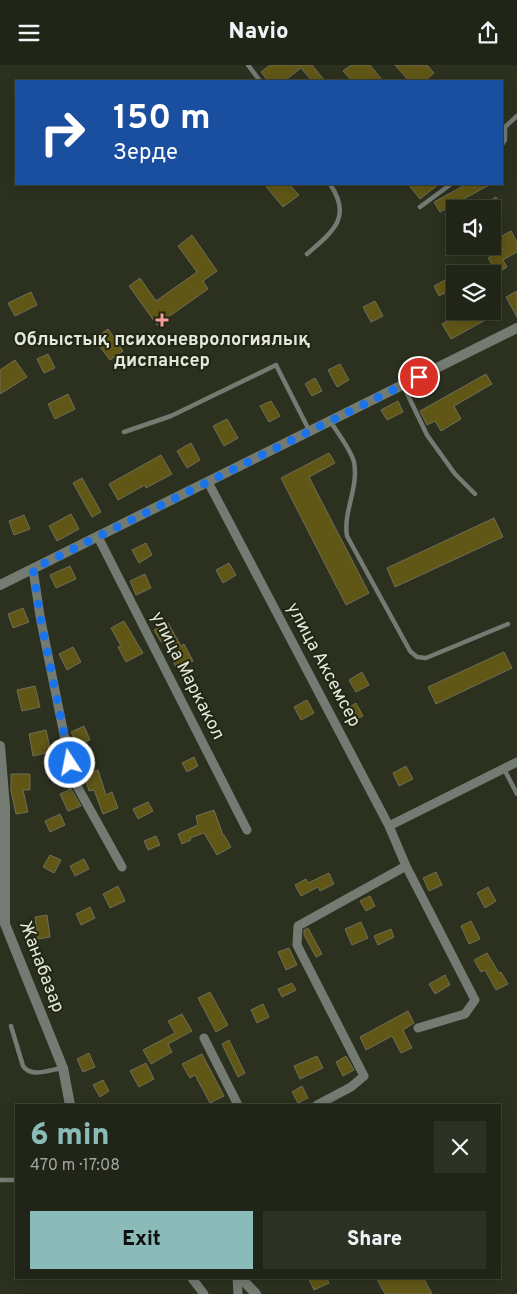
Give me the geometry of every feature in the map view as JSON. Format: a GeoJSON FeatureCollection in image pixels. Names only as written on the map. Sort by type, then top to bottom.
{"type":"FeatureCollection","features":[{"type":"Feature","properties":{"kind":"street"},"geometry":{"type":"LineString","coordinates":[[0,585],[517,328]]}},
{"type":"Feature","properties":{"kind":"street","name":"улица Аксемсер"},"geometry":{"type":"LineString","coordinates":[[208,482],[390,826],[406,866],[468,983],[475,1000],[465,1014],[418,1028]]}},
{"type":"Feature","properties":{"kind":"street","name":"улица Маркакол"},"geometry":{"type":"LineString","coordinates":[[98,537],[246,830]]}},
{"type":"Feature","properties":{"kind":"street"},"geometry":{"type":"LineString","coordinates":[[33,569],[40,616],[73,779],[122,867]]}},
{"type":"Feature","properties":{"kind":"street","name":"Жанабазар"},"geometry":{"type":"LineString","coordinates":[[0,746],[5,924],[63,1068],[70,1104]]}},
{"type":"Feature","properties":{"kind":"street"},"geometry":{"type":"LineString","coordinates":[[390,826],[517,762]]}},
{"type":"Feature","properties":{"kind":"street"},"geometry":{"type":"LineString","coordinates":[[319,1104],[351,1087],[364,1076],[297,945],[298,926],[406,866]]}},
{"type":"Feature","properties":{"kind":"street"},"geometry":{"type":"LineString","coordinates":[[204,1038],[237,1104]]}},
{"type":"Feature","properties":{"kind":"street"},"geometry":{"type":"LineString","coordinates":[[193,1279],[204,1294]]}},
{"type":"Feature","properties":{"kind":"street"},"geometry":{"type":"LineString","coordinates":[[238,1279],[238,1294]]}},
{"type":"Feature","properties":{"kind":"street"},"geometry":{"type":"LineString","coordinates":[[240,1279],[256,1294]]}},
{"type":"Feature","properties":{"kind":"lane"},"geometry":{"type":"LineString","coordinates":[[248,65],[259,80]]}},
{"type":"Feature","properties":{"kind":"lane"},"geometry":{"type":"LineString","coordinates":[[503,143],[506,127],[517,116]]}},
{"type":"Feature","properties":{"kind":"lane"},"geometry":{"type":"LineString","coordinates":[[307,254],[332,232],[339,222],[341,210],[339,200],[331,185]]}},
{"type":"Feature","properties":{"kind":"lane"},"geometry":{"type":"LineString","coordinates":[[420,207],[449,185]]}},
{"type":"Feature","properties":{"kind":"lane"},"geometry":{"type":"LineString","coordinates":[[124,433],[171,416],[276,365],[310,431]]}},
{"type":"Feature","properties":{"kind":"lane"},"geometry":{"type":"LineString","coordinates":[[403,385],[427,435],[455,474],[475,494]]}},
{"type":"Feature","properties":{"kind":"lane"},"geometry":{"type":"LineString","coordinates":[[330,421],[354,461],[355,475],[346,527],[347,536],[410,651],[417,657],[426,658],[508,624]]}},
{"type":"Feature","properties":{"kind":"lane"},"geometry":{"type":"LineString","coordinates":[[504,769],[517,794]]}},
{"type":"Feature","properties":{"kind":"lane"},"geometry":{"type":"LineString","coordinates":[[11,1025],[22,1066],[26,1070],[33,1073],[63,1068]]}},
{"type":"Feature","properties":{"kind":"lane"},"geometry":{"type":"LineString","coordinates":[[0,1181],[15,1181]]}},
{"type":"Feature","properties":{"kind":"building"},"geometry":{"type":"Polygon","coordinates":[[[270,65],[312,65],[324,80],[311,80],[301,68],[285,80],[267,80],[261,72],[270,65]]]}},
{"type":"Feature","properties":{"kind":"building"},"geometry":{"type":"Polygon","coordinates":[[[351,65],[370,65],[382,80],[351,80],[343,71],[351,65]]]}},
{"type":"Feature","properties":{"kind":"building"},"geometry":{"type":"Polygon","coordinates":[[[395,65],[427,65],[434,73],[426,80],[408,80],[395,65]]]}},
{"type":"Feature","properties":{"kind":"building"},"geometry":{"type":"Polygon","coordinates":[[[265,185],[290,185],[299,195],[283,207],[265,185]]]}},
{"type":"Feature","properties":{"kind":"building"},"geometry":{"type":"Polygon","coordinates":[[[409,185],[438,185],[420,199],[409,185]]]}},
{"type":"Feature","properties":{"kind":"building"},"geometry":{"type":"Polygon","coordinates":[[[465,185],[489,185],[462,200],[446,200],[446,209],[440,212],[434,202],[465,185]]]}},
{"type":"Feature","properties":{"kind":"building"},"geometry":{"type":"Polygon","coordinates":[[[511,231],[517,242],[517,252],[503,260],[507,267],[501,271],[501,265],[492,265],[488,258],[494,255],[501,255],[503,250],[501,247],[501,236],[511,231]]]}},
{"type":"Feature","properties":{"kind":"building"},"geometry":{"type":"Polygon","coordinates":[[[192,235],[217,271],[203,281],[208,289],[157,325],[129,286],[140,278],[156,301],[197,272],[178,246],[192,235]]]}},
{"type":"Feature","properties":{"kind":"building"},"geometry":{"type":"Polygon","coordinates":[[[446,280],[446,292],[439,296],[434,286],[446,280]]]}},
{"type":"Feature","properties":{"kind":"building"},"geometry":{"type":"Polygon","coordinates":[[[517,291],[517,317],[506,297],[517,291]]]}},
{"type":"Feature","properties":{"kind":"building"},"geometry":{"type":"Polygon","coordinates":[[[31,292],[37,305],[15,316],[8,303],[31,292]]]}},
{"type":"Feature","properties":{"kind":"building"},"geometry":{"type":"Polygon","coordinates":[[[375,301],[383,316],[371,322],[363,307],[375,301]]]}},
{"type":"Feature","properties":{"kind":"building"},"geometry":{"type":"Polygon","coordinates":[[[449,320],[486,320],[451,339],[442,324],[449,320]]]}},
{"type":"Feature","properties":{"kind":"building"},"geometry":{"type":"Polygon","coordinates":[[[108,329],[123,351],[110,360],[94,339],[108,329]]]}},
{"type":"Feature","properties":{"kind":"building"},"geometry":{"type":"Polygon","coordinates":[[[48,354],[55,368],[44,373],[37,359],[48,354]]]}},
{"type":"Feature","properties":{"kind":"building"},"geometry":{"type":"Polygon","coordinates":[[[15,360],[27,377],[0,394],[0,370],[15,360]]]}},
{"type":"Feature","properties":{"kind":"building"},"geometry":{"type":"Polygon","coordinates":[[[340,364],[349,380],[337,387],[328,370],[340,364]]]}},
{"type":"Feature","properties":{"kind":"building"},"geometry":{"type":"Polygon","coordinates":[[[486,374],[492,384],[454,406],[461,419],[441,431],[435,421],[427,425],[420,411],[486,374]]]}},
{"type":"Feature","properties":{"kind":"building"},"geometry":{"type":"Polygon","coordinates":[[[315,378],[322,391],[312,396],[305,384],[315,378]]]}},
{"type":"Feature","properties":{"kind":"building"},"geometry":{"type":"Polygon","coordinates":[[[68,394],[75,409],[55,419],[48,404],[68,394]]]}},
{"type":"Feature","properties":{"kind":"building"},"geometry":{"type":"Polygon","coordinates":[[[271,401],[280,416],[269,422],[260,406],[271,401]]]}},
{"type":"Feature","properties":{"kind":"building"},"geometry":{"type":"Polygon","coordinates":[[[398,401],[403,412],[387,420],[381,410],[398,401]]]}},
{"type":"Feature","properties":{"kind":"building"},"geometry":{"type":"Polygon","coordinates":[[[227,419],[238,438],[224,446],[213,426],[227,419]]]}},
{"type":"Feature","properties":{"kind":"building"},"geometry":{"type":"Polygon","coordinates":[[[191,443],[200,460],[187,468],[177,451],[191,443]]]}},
{"type":"Feature","properties":{"kind":"building"},"geometry":{"type":"Polygon","coordinates":[[[329,453],[335,463],[309,477],[369,593],[346,605],[281,478],[329,453]]]}},
{"type":"Feature","properties":{"kind":"building"},"geometry":{"type":"Polygon","coordinates":[[[161,455],[172,474],[146,488],[145,485],[118,500],[109,484],[161,455]]]}},
{"type":"Feature","properties":{"kind":"building"},"geometry":{"type":"Polygon","coordinates":[[[82,478],[101,512],[92,517],[73,483],[82,478]]]}},
{"type":"Feature","properties":{"kind":"building"},"geometry":{"type":"Polygon","coordinates":[[[71,514],[79,529],[57,541],[49,526],[71,514]]]}},
{"type":"Feature","properties":{"kind":"building"},"geometry":{"type":"Polygon","coordinates":[[[24,515],[30,529],[14,535],[9,521],[24,515]]]}},
{"type":"Feature","properties":{"kind":"building"},"geometry":{"type":"Polygon","coordinates":[[[494,518],[503,537],[395,587],[387,568],[494,518]]]}},
{"type":"Feature","properties":{"kind":"building"},"geometry":{"type":"Polygon","coordinates":[[[146,543],[152,555],[139,563],[132,550],[146,543]]]}},
{"type":"Feature","properties":{"kind":"building"},"geometry":{"type":"Polygon","coordinates":[[[229,563],[236,575],[223,583],[216,570],[229,563]]]}},
{"type":"Feature","properties":{"kind":"building"},"geometry":{"type":"Polygon","coordinates":[[[70,566],[76,579],[56,588],[50,575],[70,566]]]}},
{"type":"Feature","properties":{"kind":"building"},"geometry":{"type":"Polygon","coordinates":[[[145,574],[151,588],[136,595],[130,581],[145,574]]]}},
{"type":"Feature","properties":{"kind":"building"},"geometry":{"type":"Polygon","coordinates":[[[23,608],[29,622],[13,628],[8,614],[23,608]]]}},
{"type":"Feature","properties":{"kind":"building"},"geometry":{"type":"Polygon","coordinates":[[[124,621],[143,653],[126,662],[118,647],[121,646],[111,628],[124,621]]]}},
{"type":"Feature","properties":{"kind":"building"},"geometry":{"type":"Polygon","coordinates":[[[168,623],[181,646],[184,644],[193,661],[177,669],[163,641],[161,642],[154,630],[168,623]]]}},
{"type":"Feature","properties":{"kind":"building"},"geometry":{"type":"Polygon","coordinates":[[[73,647],[81,662],[67,670],[59,654],[73,647]]]}},
{"type":"Feature","properties":{"kind":"building"},"geometry":{"type":"Polygon","coordinates":[[[504,652],[512,668],[436,704],[428,687],[504,652]]]}},
{"type":"Feature","properties":{"kind":"building"},"geometry":{"type":"Polygon","coordinates":[[[362,672],[369,685],[356,692],[349,680],[362,672]]]}},
{"type":"Feature","properties":{"kind":"building"},"geometry":{"type":"Polygon","coordinates":[[[35,686],[40,707],[22,711],[17,690],[35,686]]]}},
{"type":"Feature","properties":{"kind":"building"},"geometry":{"type":"Polygon","coordinates":[[[307,700],[314,713],[301,720],[294,707],[307,700]]]}},
{"type":"Feature","properties":{"kind":"building"},"geometry":{"type":"Polygon","coordinates":[[[356,703],[363,716],[349,723],[343,711],[356,703]]]}},
{"type":"Feature","properties":{"kind":"building"},"geometry":{"type":"Polygon","coordinates":[[[84,726],[90,740],[77,745],[71,732],[84,726]]]}},
{"type":"Feature","properties":{"kind":"building"},"geometry":{"type":"Polygon","coordinates":[[[46,730],[51,752],[33,756],[29,734],[46,730]]]}},
{"type":"Feature","properties":{"kind":"building"},"geometry":{"type":"Polygon","coordinates":[[[194,757],[198,766],[187,772],[182,763],[194,757]]]}},
{"type":"Feature","properties":{"kind":"building"},"geometry":{"type":"Polygon","coordinates":[[[406,766],[413,779],[399,786],[393,773],[406,766]]]}},
{"type":"Feature","properties":{"kind":"building"},"geometry":{"type":"Polygon","coordinates":[[[98,770],[106,795],[112,792],[118,808],[103,814],[94,790],[89,791],[84,774],[98,770]]]}},
{"type":"Feature","properties":{"kind":"building"},"geometry":{"type":"Polygon","coordinates":[[[11,774],[30,774],[30,790],[23,790],[28,812],[16,814],[11,791],[11,774]]]}},
{"type":"Feature","properties":{"kind":"building"},"geometry":{"type":"Polygon","coordinates":[[[71,789],[81,806],[68,811],[60,794],[71,789]]]}},
{"type":"Feature","properties":{"kind":"building"},"geometry":{"type":"Polygon","coordinates":[[[148,802],[153,811],[138,819],[133,809],[148,802]]]}},
{"type":"Feature","properties":{"kind":"building"},"geometry":{"type":"Polygon","coordinates":[[[214,810],[223,835],[231,847],[217,855],[204,833],[190,838],[191,840],[182,844],[178,834],[198,825],[196,816],[214,810]]]}},
{"type":"Feature","properties":{"kind":"building"},"geometry":{"type":"Polygon","coordinates":[[[60,814],[65,825],[50,832],[45,821],[60,814]]]}},
{"type":"Feature","properties":{"kind":"building"},"geometry":{"type":"Polygon","coordinates":[[[156,836],[160,845],[148,850],[144,841],[156,836]]]}},
{"type":"Feature","properties":{"kind":"building"},"geometry":{"type":"Polygon","coordinates":[[[50,855],[61,860],[54,873],[43,867],[50,855]]]}},
{"type":"Feature","properties":{"kind":"building"},"geometry":{"type":"Polygon","coordinates":[[[84,859],[89,869],[75,876],[70,866],[84,859]]]}},
{"type":"Feature","properties":{"kind":"building"},"geometry":{"type":"Polygon","coordinates":[[[436,872],[442,885],[429,891],[423,878],[436,872]]]}},
{"type":"Feature","properties":{"kind":"building"},"geometry":{"type":"Polygon","coordinates":[[[329,873],[334,884],[320,891],[318,887],[301,896],[295,885],[306,879],[308,883],[329,873]]]}},
{"type":"Feature","properties":{"kind":"building"},"geometry":{"type":"Polygon","coordinates":[[[118,886],[125,901],[110,908],[103,894],[118,886]]]}},
{"type":"Feature","properties":{"kind":"building"},"geometry":{"type":"Polygon","coordinates":[[[488,887],[496,901],[485,908],[477,893],[488,887]]]}},
{"type":"Feature","properties":{"kind":"building"},"geometry":{"type":"Polygon","coordinates":[[[370,896],[375,906],[366,911],[360,901],[370,896]]]}},
{"type":"Feature","properties":{"kind":"building"},"geometry":{"type":"Polygon","coordinates":[[[90,907],[95,918],[81,925],[76,914],[90,907]]]}},
{"type":"Feature","properties":{"kind":"building"},"geometry":{"type":"Polygon","coordinates":[[[47,915],[50,937],[38,939],[35,917],[47,915]]]}},
{"type":"Feature","properties":{"kind":"building"},"geometry":{"type":"Polygon","coordinates":[[[471,921],[480,939],[469,944],[461,926],[471,921]]]}},
{"type":"Feature","properties":{"kind":"building"},"geometry":{"type":"Polygon","coordinates":[[[361,922],[368,938],[352,945],[345,929],[361,922]]]}},
{"type":"Feature","properties":{"kind":"building"},"geometry":{"type":"Polygon","coordinates":[[[308,928],[322,954],[316,957],[304,935],[304,930],[308,928]]]}},
{"type":"Feature","properties":{"kind":"building"},"geometry":{"type":"Polygon","coordinates":[[[391,929],[394,937],[378,945],[374,936],[391,929]]]}},
{"type":"Feature","properties":{"kind":"building"},"geometry":{"type":"Polygon","coordinates":[[[289,948],[297,965],[286,970],[278,952],[289,948]]]}},
{"type":"Feature","properties":{"kind":"building"},"geometry":{"type":"Polygon","coordinates":[[[487,953],[508,984],[496,990],[485,970],[481,972],[474,960],[487,953]]]}},
{"type":"Feature","properties":{"kind":"building"},"geometry":{"type":"Polygon","coordinates":[[[445,975],[450,985],[435,994],[429,984],[445,975]]]}},
{"type":"Feature","properties":{"kind":"building"},"geometry":{"type":"Polygon","coordinates":[[[292,983],[296,990],[282,997],[278,989],[292,983]]]}},
{"type":"Feature","properties":{"kind":"building"},"geometry":{"type":"Polygon","coordinates":[[[210,992],[228,1025],[216,1032],[198,998],[210,992]]]}},
{"type":"Feature","properties":{"kind":"building"},"geometry":{"type":"Polygon","coordinates":[[[263,1004],[269,1017],[257,1023],[251,1010],[263,1004]]]}},
{"type":"Feature","properties":{"kind":"building"},"geometry":{"type":"Polygon","coordinates":[[[408,1011],[414,1023],[403,1030],[412,1048],[401,1053],[392,1036],[366,1050],[360,1037],[408,1011]]]}},
{"type":"Feature","properties":{"kind":"building"},"geometry":{"type":"Polygon","coordinates":[[[182,1014],[192,1031],[168,1044],[172,1052],[151,1064],[143,1050],[175,1033],[168,1021],[182,1014]]]}},
{"type":"Feature","properties":{"kind":"building"},"geometry":{"type":"Polygon","coordinates":[[[229,1040],[245,1073],[238,1077],[222,1044],[229,1040]]]}},
{"type":"Feature","properties":{"kind":"building"},"geometry":{"type":"Polygon","coordinates":[[[89,1053],[95,1067],[83,1072],[77,1059],[89,1053]]]}},
{"type":"Feature","properties":{"kind":"building"},"geometry":{"type":"Polygon","coordinates":[[[202,1054],[224,1096],[210,1103],[195,1075],[190,1078],[182,1064],[202,1054]]]}},
{"type":"Feature","properties":{"kind":"building"},"geometry":{"type":"Polygon","coordinates":[[[317,1056],[323,1068],[300,1079],[294,1066],[317,1056]]]}},
{"type":"Feature","properties":{"kind":"building"},"geometry":{"type":"Polygon","coordinates":[[[346,1056],[354,1070],[343,1076],[336,1062],[346,1056]]]}},
{"type":"Feature","properties":{"kind":"building"},"geometry":{"type":"Polygon","coordinates":[[[146,1063],[154,1079],[139,1087],[130,1071],[146,1063]]]}},
{"type":"Feature","properties":{"kind":"building"},"geometry":{"type":"Polygon","coordinates":[[[103,1080],[109,1091],[100,1097],[93,1085],[103,1080]]]}},
{"type":"Feature","properties":{"kind":"building"},"geometry":{"type":"Polygon","coordinates":[[[302,1086],[308,1098],[298,1103],[292,1092],[302,1086]]]}},
{"type":"Feature","properties":{"kind":"building"},"geometry":{"type":"Polygon","coordinates":[[[309,1279],[327,1279],[329,1283],[314,1290],[309,1279]]]}},
{"type":"Feature","properties":{"kind":"building"},"geometry":{"type":"Polygon","coordinates":[[[377,1279],[424,1279],[432,1294],[385,1294],[377,1279]]]}},
{"type":"Feature","properties":{"kind":"place","name":"Облыстық психоневрологиялық диспансер"},"geometry":{"type":"Point","coordinates":[162,320]}},
{"type":"Feature","properties":{"kind":"route"},"geometry":{"type":"LineString","coordinates":[[70,763],[40,616],[33,569],[419,377]]}}]}
